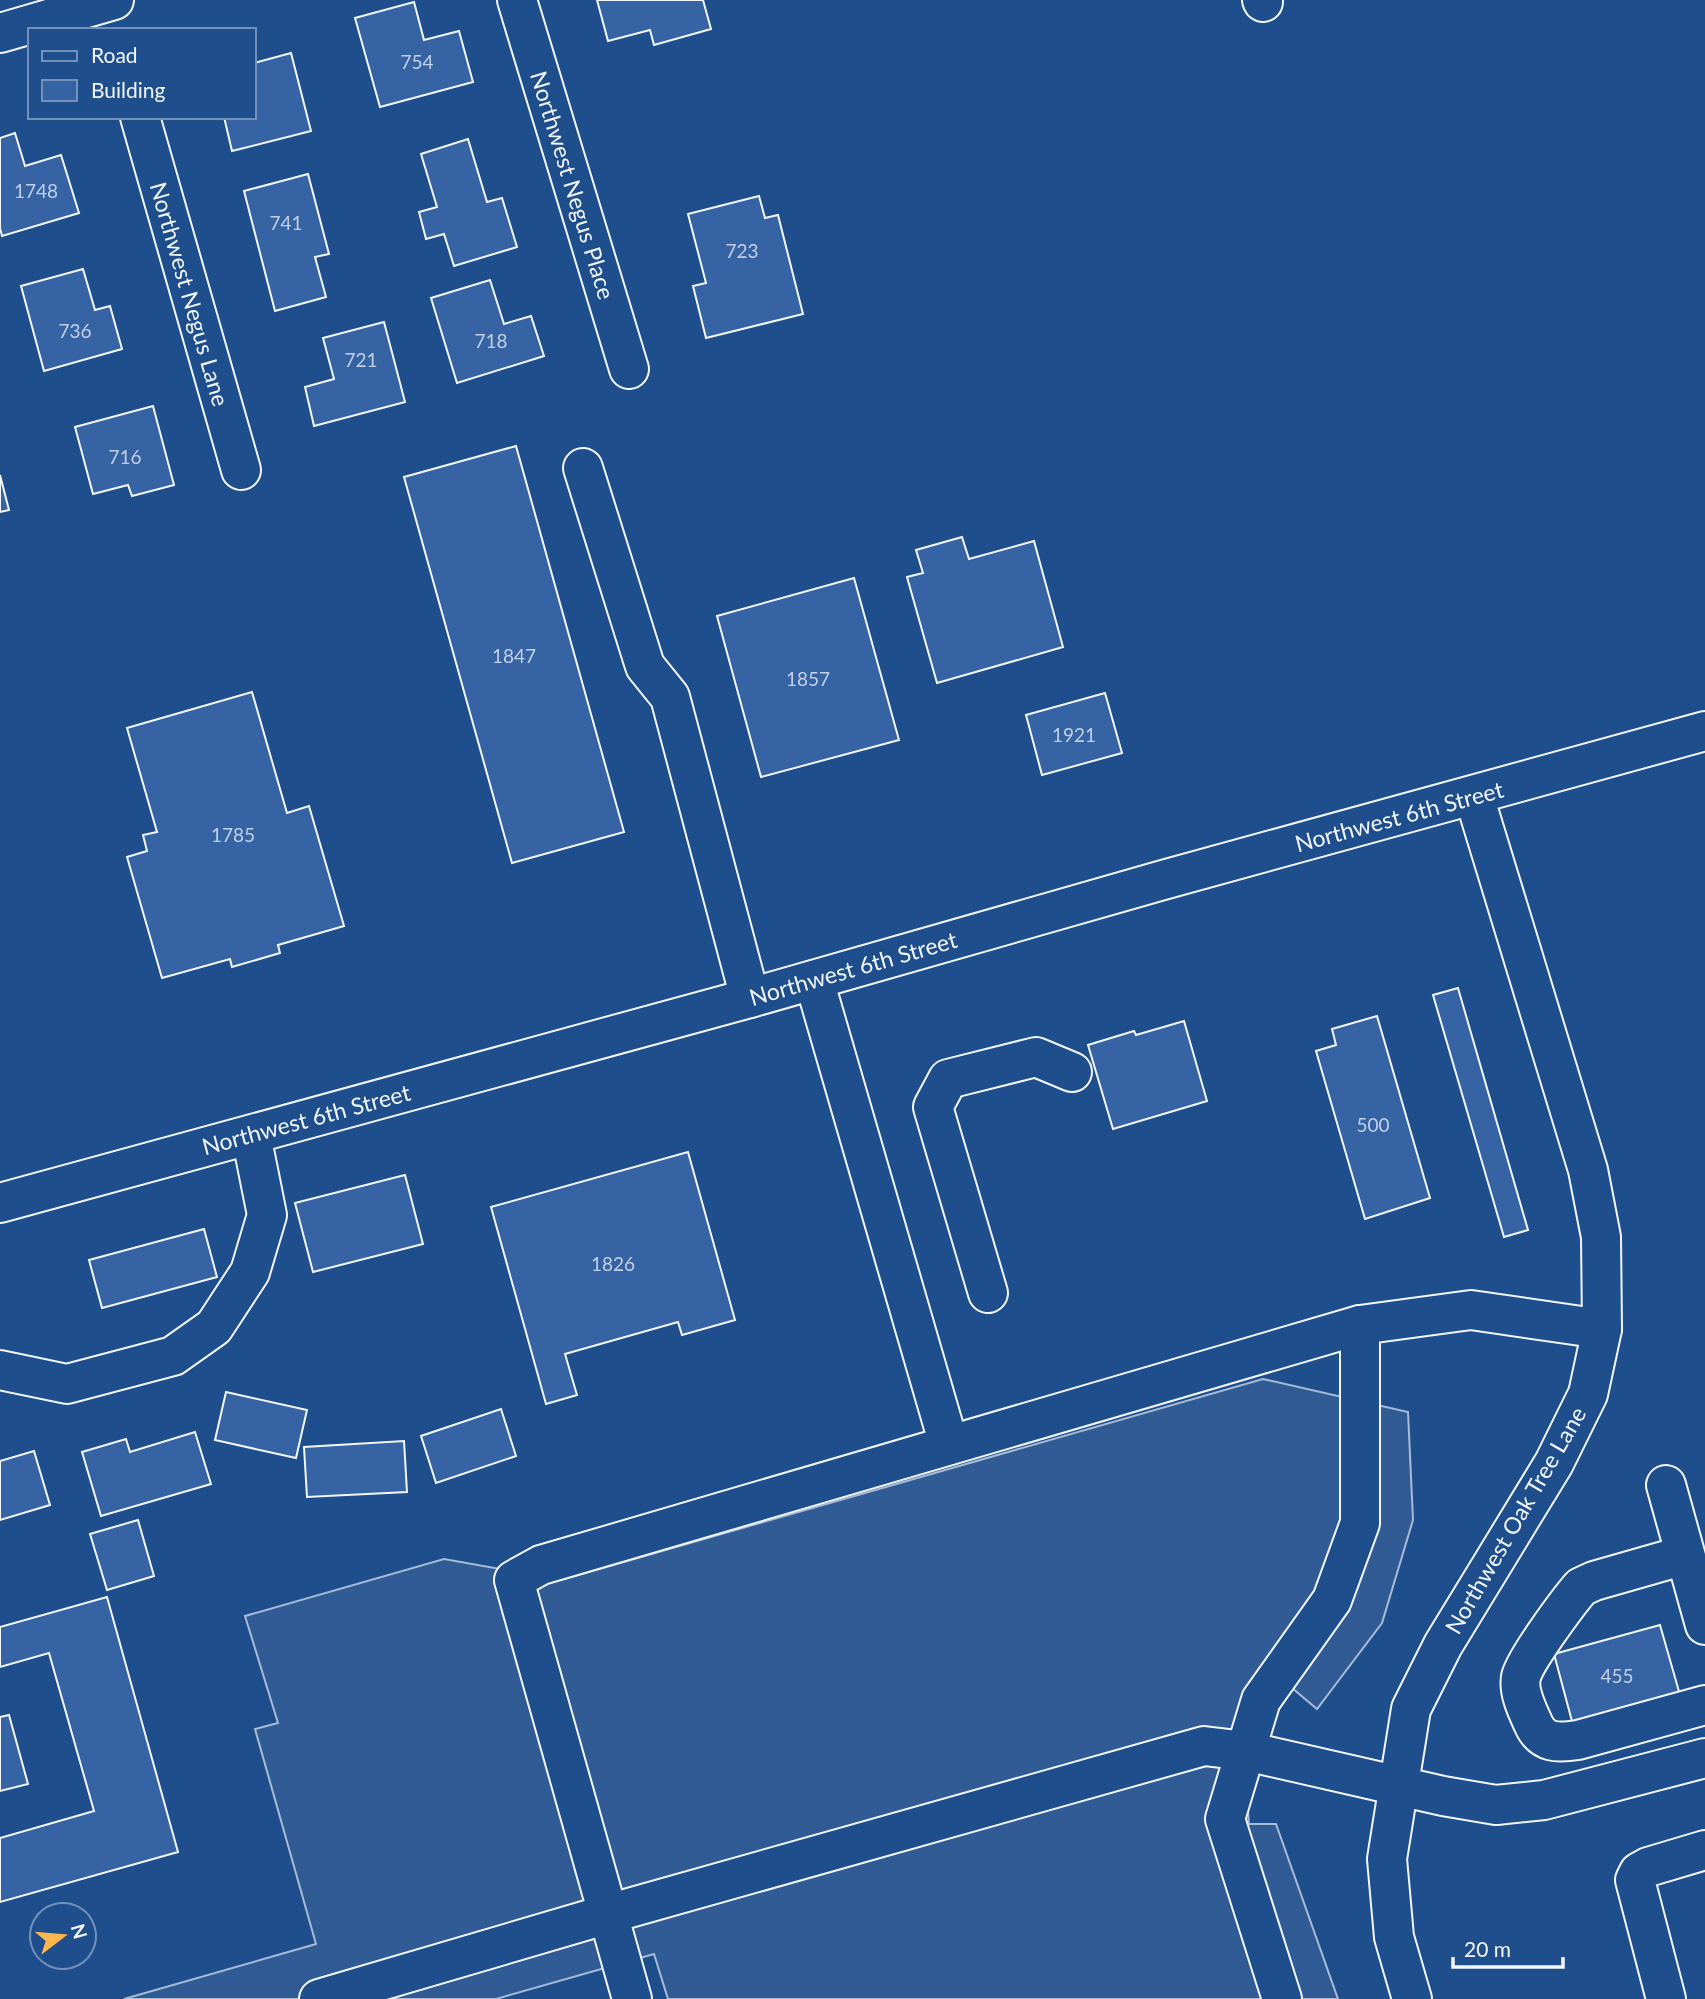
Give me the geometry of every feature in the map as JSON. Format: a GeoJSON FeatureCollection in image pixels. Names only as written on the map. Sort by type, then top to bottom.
{"type":"FeatureCollection","features":[{"type":"Feature","properties":{"kind":"street","name":"Northwest Negus Place"},"geometry":{"type":"LineString","coordinates":[[517,0],[629,369]]}},
{"type":"Feature","properties":{"kind":"street"},"geometry":{"type":"LineString","coordinates":[[0,33],[110,8]]}},
{"type":"Feature","properties":{"kind":"street","name":"Northwest Negus Lane"},"geometry":{"type":"LineString","coordinates":[[141,119],[241,470]]}},
{"type":"Feature","properties":{"kind":"street"},"geometry":{"type":"LineString","coordinates":[[583,468],[645,666],[670,697],[750,998]]}},
{"type":"Feature","properties":{"kind":"street","name":"Northwest 6th Street"},"geometry":{"type":"LineString","coordinates":[[0,1203],[750,998],[1163,880],[1705,731]]}},
{"type":"Feature","properties":{"kind":"street","name":"Northwest Oak Tree Lane"},"geometry":{"type":"LineString","coordinates":[[1412,1999],[1394,1937],[1387,1859],[1411,1709],[1443,1645],[1554,1463],[1588,1394],[1602,1329],[1601,1237],[1588,1170],[1474,796]]}},
{"type":"Feature","properties":{"kind":"street"},"geometry":{"type":"LineString","coordinates":[[814,980],[949,1445]]}},
{"type":"Feature","properties":{"kind":"street"},"geometry":{"type":"LineString","coordinates":[[988,1293],[933,1107],[948,1079],[1037,1057],[1072,1072]]}},
{"type":"Feature","properties":{"kind":"street"},"geometry":{"type":"LineString","coordinates":[[0,1370],[67,1384],[173,1356],[214,1327],[250,1272],[267,1215],[251,1135]]}},
{"type":"Feature","properties":{"kind":"street"},"geometry":{"type":"LineString","coordinates":[[632,1999],[514,1580],[541,1565],[1360,1325],[1471,1310],[1602,1329]]}},
{"type":"Feature","properties":{"kind":"street"},"geometry":{"type":"LineString","coordinates":[[1282,1999],[1225,1819],[1261,1700],[1332,1600],[1360,1523],[1360,1325]]}},
{"type":"Feature","properties":{"kind":"street"},"geometry":{"type":"LineString","coordinates":[[1666,1485],[1705,1625]]}},
{"type":"Feature","properties":{"kind":"street"},"geometry":{"type":"LineString","coordinates":[[1685,1555],[1581,1587],[1521,1678],[1527,1709],[1537,1733],[1547,1740],[1559,1743],[1705,1705]]}},
{"type":"Feature","properties":{"kind":"street"},"geometry":{"type":"LineString","coordinates":[[319,1999],[608,1914],[1204,1746],[1246,1751],[1443,1796],[1496,1805],[1544,1800],[1705,1758]]}},
{"type":"Feature","properties":{"kind":"street"},"geometry":{"type":"LineString","coordinates":[[1666,1999],[1635,1880],[1639,1872],[1648,1867],[1705,1850]]}},
{"type":"Feature","properties":{"kind":"shaded area"},"geometry":{"type":"Polygon","coordinates":[[[1263,1379],[1408,1412],[1413,1520],[1382,1623],[1317,1709],[1292,1688],[1275,1716],[1246,1787],[1249,1824],[1276,1824],[1338,1999],[668,1999],[654,1954],[496,1999],[124,1999],[316,1944],[255,1729],[278,1723],[245,1616],[444,1559],[561,1580],[1263,1379]]]}},
{"type":"Feature","properties":{"kind":"building"},"geometry":{"type":"Polygon","coordinates":[[[597,0],[703,0],[711,29],[654,45],[650,30],[608,41],[597,0]]]}},
{"type":"Feature","properties":{"kind":"building"},"geometry":{"type":"Polygon","coordinates":[[[414,2],[424,40],[459,31],[473,82],[380,107],[355,18],[414,2]]]}},
{"type":"Feature","properties":{"kind":"building"},"geometry":{"type":"Polygon","coordinates":[[[291,53],[311,131],[232,151],[224,119],[256,119],[256,62],[291,53]]]}},
{"type":"Feature","properties":{"kind":"building"},"geometry":{"type":"Polygon","coordinates":[[[15,133],[25,166],[61,155],[79,213],[2,236],[0,138],[15,133]]]}},
{"type":"Feature","properties":{"kind":"building"},"geometry":{"type":"Polygon","coordinates":[[[468,139],[487,202],[502,198],[517,247],[454,266],[444,234],[426,239],[419,212],[437,207],[421,154],[468,139]]]}},
{"type":"Feature","properties":{"kind":"building"},"geometry":{"type":"Polygon","coordinates":[[[308,174],[329,254],[315,257],[326,297],[275,311],[244,191],[308,174]]]}},
{"type":"Feature","properties":{"kind":"building"},"geometry":{"type":"Polygon","coordinates":[[[759,196],[765,218],[778,215],[803,314],[706,338],[693,286],[706,283],[688,214],[759,196]]]}},
{"type":"Feature","properties":{"kind":"building"},"geometry":{"type":"Polygon","coordinates":[[[83,269],[95,310],[110,306],[122,349],[44,371],[21,286],[83,269]]]}},
{"type":"Feature","properties":{"kind":"building"},"geometry":{"type":"Polygon","coordinates":[[[490,280],[504,324],[531,316],[544,356],[457,383],[431,298],[490,280]]]}},
{"type":"Feature","properties":{"kind":"building"},"geometry":{"type":"Polygon","coordinates":[[[384,322],[405,402],[314,426],[305,387],[334,379],[323,338],[384,322]]]}},
{"type":"Feature","properties":{"kind":"building"},"geometry":{"type":"Polygon","coordinates":[[[153,406],[174,485],[132,496],[128,485],[93,494],[75,427],[153,406]]]}},
{"type":"Feature","properties":{"kind":"building"},"geometry":{"type":"Polygon","coordinates":[[[516,446],[624,832],[512,863],[404,477],[516,446]]]}},
{"type":"Feature","properties":{"kind":"building"},"geometry":{"type":"Polygon","coordinates":[[[0,475],[9,510],[0,512],[0,475]]]}},
{"type":"Feature","properties":{"kind":"building"},"geometry":{"type":"Polygon","coordinates":[[[962,537],[969,559],[1034,541],[1063,647],[937,683],[907,577],[923,573],[916,550],[962,537]]]}},
{"type":"Feature","properties":{"kind":"building"},"geometry":{"type":"Polygon","coordinates":[[[854,578],[899,740],[761,777],[717,616],[854,578]]]}},
{"type":"Feature","properties":{"kind":"building"},"geometry":{"type":"Polygon","coordinates":[[[252,692],[287,813],[309,806],[344,926],[278,945],[280,953],[232,967],[230,959],[162,978],[127,857],[147,851],[143,835],[157,832],[127,728],[252,692]]]}},
{"type":"Feature","properties":{"kind":"building"},"geometry":{"type":"Polygon","coordinates":[[[1105,693],[1122,753],[1042,775],[1026,715],[1105,693]]]}},
{"type":"Feature","properties":{"kind":"building"},"geometry":{"type":"Polygon","coordinates":[[[1458,988],[1528,1230],[1504,1237],[1433,995],[1458,988]]]}},
{"type":"Feature","properties":{"kind":"building"},"geometry":{"type":"Polygon","coordinates":[[[1377,1016],[1430,1198],[1365,1219],[1316,1051],[1336,1045],[1332,1029],[1377,1016]]]}},
{"type":"Feature","properties":{"kind":"building"},"geometry":{"type":"Polygon","coordinates":[[[1184,1021],[1207,1101],[1113,1129],[1088,1045],[1134,1031],[1136,1035],[1184,1021]]]}},
{"type":"Feature","properties":{"kind":"building"},"geometry":{"type":"Polygon","coordinates":[[[688,1152],[735,1320],[682,1335],[678,1322],[565,1354],[577,1395],[546,1404],[491,1207],[688,1152]]]}},
{"type":"Feature","properties":{"kind":"building"},"geometry":{"type":"Polygon","coordinates":[[[405,1175],[423,1244],[313,1272],[295,1203],[405,1175]]]}},
{"type":"Feature","properties":{"kind":"building"},"geometry":{"type":"Polygon","coordinates":[[[204,1229],[217,1277],[102,1308],[89,1260],[204,1229]]]}},
{"type":"Feature","properties":{"kind":"building"},"geometry":{"type":"Polygon","coordinates":[[[226,1392],[307,1410],[296,1458],[215,1440],[226,1392]]]}},
{"type":"Feature","properties":{"kind":"building"},"geometry":{"type":"Polygon","coordinates":[[[501,1409],[516,1456],[436,1483],[421,1436],[501,1409]]]}},
{"type":"Feature","properties":{"kind":"building"},"geometry":{"type":"Polygon","coordinates":[[[195,1432],[211,1484],[101,1516],[82,1452],[126,1439],[130,1452],[195,1432]]]}},
{"type":"Feature","properties":{"kind":"building"},"geometry":{"type":"Polygon","coordinates":[[[404,1441],[407,1492],[307,1497],[304,1447],[404,1441]]]}},
{"type":"Feature","properties":{"kind":"building"},"geometry":{"type":"Polygon","coordinates":[[[34,1451],[50,1505],[0,1520],[0,1461],[34,1451]]]}},
{"type":"Feature","properties":{"kind":"building"},"geometry":{"type":"Polygon","coordinates":[[[138,1520],[154,1576],[107,1590],[90,1534],[138,1520]]]}},
{"type":"Feature","properties":{"kind":"building"},"geometry":{"type":"Polygon","coordinates":[[[107,1597],[178,1852],[0,1902],[0,1838],[94,1811],[49,1653],[0,1667],[0,1627],[107,1597]]]}},
{"type":"Feature","properties":{"kind":"building"},"geometry":{"type":"Polygon","coordinates":[[[1660,1625],[1680,1695],[1573,1725],[1554,1654],[1660,1625]]]}},
{"type":"Feature","properties":{"kind":"building"},"geometry":{"type":"Polygon","coordinates":[[[9,1715],[28,1784],[0,1791],[0,1717],[9,1715]]]}}]}
